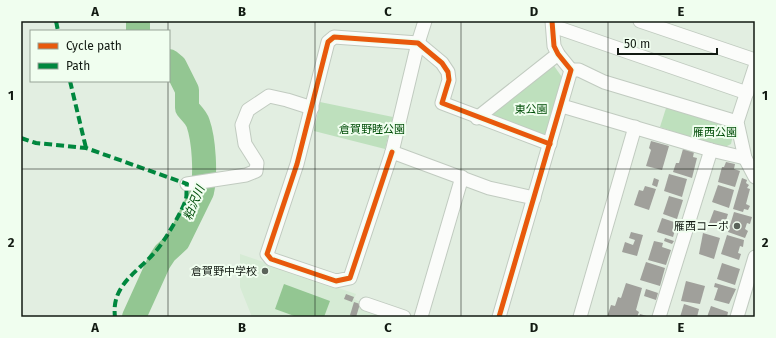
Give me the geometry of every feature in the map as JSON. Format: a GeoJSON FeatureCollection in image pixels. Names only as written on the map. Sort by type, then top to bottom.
{"type":"FeatureCollection","features":[{"type":"Feature","properties":{"kind":"street"},"geometry":{"type":"LineString","coordinates":[[426,21],[418,43],[392,152],[350,278],[336,281],[271,259],[267,254],[297,164],[328,42],[334,37],[418,43],[442,63],[448,72],[449,80],[442,103],[477,118],[550,144]]}},
{"type":"Feature","properties":{"kind":"street"},"geometry":{"type":"LineString","coordinates":[[640,21],[755,60]]}},
{"type":"Feature","properties":{"kind":"street"},"geometry":{"type":"LineString","coordinates":[[571,70],[558,54],[554,46],[553,24],[747,93]]}},
{"type":"Feature","properties":{"kind":"street"},"geometry":{"type":"LineString","coordinates":[[477,118],[558,54]]}},
{"type":"Feature","properties":{"kind":"street"},"geometry":{"type":"LineString","coordinates":[[755,67],[737,122],[755,177]]}},
{"type":"Feature","properties":{"kind":"street"},"geometry":{"type":"LineString","coordinates":[[500,317],[562,106],[571,70]]}},
{"type":"Feature","properties":{"kind":"street"},"geometry":{"type":"LineString","coordinates":[[571,70],[579,70],[604,82],[737,122]]}},
{"type":"Feature","properties":{"kind":"street"},"geometry":{"type":"LineString","coordinates":[[187,184],[246,176],[256,170],[258,163],[245,144],[242,125],[248,110],[258,102],[269,96],[312,108]]}},
{"type":"Feature","properties":{"kind":"street"},"geometry":{"type":"LineString","coordinates":[[562,106],[750,161]]}},
{"type":"Feature","properties":{"kind":"street"},"geometry":{"type":"LineString","coordinates":[[580,317],[635,127]]}},
{"type":"Feature","properties":{"kind":"street"},"geometry":{"type":"LineString","coordinates":[[659,317],[711,150]]}},
{"type":"Feature","properties":{"kind":"street"},"geometry":{"type":"LineString","coordinates":[[392,152],[490,188],[534,198]]}},
{"type":"Feature","properties":{"kind":"street"},"geometry":{"type":"LineString","coordinates":[[421,317],[462,177]]}},
{"type":"Feature","properties":{"kind":"street"},"geometry":{"type":"LineString","coordinates":[[738,317],[755,257]]}},
{"type":"Feature","properties":{"kind":"street"},"geometry":{"type":"LineString","coordinates":[[366,304],[404,317]]}},
{"type":"Feature","properties":{"kind":"shaded area","name":"倉賀野中学校"},"geometry":{"type":"Polygon","coordinates":[[[240,254],[356,294],[354,299],[394,317],[252,317],[240,287],[240,254]]]}},
{"type":"Feature","properties":{"kind":"shaded area"},"geometry":{"type":"Polygon","coordinates":[[[284,284],[330,301],[324,317],[297,317],[275,309],[284,284]]]}},
{"type":"Feature","properties":{"kind":"green space","name":"東公園"},"geometry":{"type":"Polygon","coordinates":[[[552,63],[564,80],[546,139],[491,118],[490,114],[552,63]]]}},
{"type":"Feature","properties":{"kind":"green space","name":"倉賀野睦公園"},"geometry":{"type":"Polygon","coordinates":[[[320,102],[393,117],[385,149],[314,131],[320,102]]]}},
{"type":"Feature","properties":{"kind":"green space","name":"雁西公園"},"geometry":{"type":"Polygon","coordinates":[[[667,105],[728,121],[733,135],[731,144],[723,148],[660,127],[667,105]]]}},
{"type":"Feature","properties":{"kind":"building"},"geometry":{"type":"Polygon","coordinates":[[[651,141],[669,146],[662,170],[646,166],[651,150],[649,148],[651,141]]]}},
{"type":"Feature","properties":{"kind":"building"},"geometry":{"type":"Polygon","coordinates":[[[683,149],[694,152],[693,157],[697,158],[692,178],[673,172],[676,163],[679,163],[683,149]]]}},
{"type":"Feature","properties":{"kind":"building"},"geometry":{"type":"Polygon","coordinates":[[[726,162],[735,164],[734,169],[740,171],[735,187],[718,182],[722,167],[724,167],[726,162]]]}},
{"type":"Feature","properties":{"kind":"building"},"geometry":{"type":"Polygon","coordinates":[[[669,174],[687,179],[682,197],[664,191],[669,174]]]}},
{"type":"Feature","properties":{"kind":"building"},"geometry":{"type":"Polygon","coordinates":[[[654,178],[659,180],[657,187],[652,185],[654,178]]]}},
{"type":"Feature","properties":{"kind":"building"},"geometry":{"type":"Polygon","coordinates":[[[742,178],[747,180],[746,183],[749,185],[747,188],[750,189],[746,204],[750,206],[748,210],[744,209],[743,212],[733,209],[742,178]]]}},
{"type":"Feature","properties":{"kind":"building"},"geometry":{"type":"Polygon","coordinates":[[[718,185],[734,190],[729,208],[712,202],[718,185]]]}},
{"type":"Feature","properties":{"kind":"building"},"geometry":{"type":"Polygon","coordinates":[[[645,186],[656,189],[649,210],[634,205],[639,190],[643,191],[645,186]]]}},
{"type":"Feature","properties":{"kind":"building"},"geometry":{"type":"Polygon","coordinates":[[[669,196],[683,200],[677,219],[663,214],[669,196]]]}},
{"type":"Feature","properties":{"kind":"building"},"geometry":{"type":"Polygon","coordinates":[[[714,210],[728,214],[723,230],[708,226],[714,210]]]}},
{"type":"Feature","properties":{"kind":"building","name":"雁西コーポ"},"geometry":{"type":"Polygon","coordinates":[[[734,212],[752,217],[750,224],[747,223],[745,229],[748,231],[745,238],[728,232],[734,212]]]}},
{"type":"Feature","properties":{"kind":"building"},"geometry":{"type":"Polygon","coordinates":[[[662,218],[677,223],[673,237],[657,232],[662,218]]]}},
{"type":"Feature","properties":{"kind":"building"},"geometry":{"type":"Polygon","coordinates":[[[631,232],[643,235],[637,256],[622,252],[625,242],[633,245],[635,240],[629,238],[631,232]]]}},
{"type":"Feature","properties":{"kind":"building"},"geometry":{"type":"Polygon","coordinates":[[[703,233],[720,238],[714,259],[699,254],[703,233]]]}},
{"type":"Feature","properties":{"kind":"building"},"geometry":{"type":"Polygon","coordinates":[[[727,235],[744,240],[743,247],[740,246],[738,253],[741,254],[739,260],[721,254],[727,235]]]}},
{"type":"Feature","properties":{"kind":"building"},"geometry":{"type":"Polygon","coordinates":[[[665,238],[674,241],[672,244],[664,241],[665,238]]]}},
{"type":"Feature","properties":{"kind":"building"},"geometry":{"type":"Polygon","coordinates":[[[654,241],[663,243],[662,247],[671,250],[666,265],[648,260],[654,241]]]}},
{"type":"Feature","properties":{"kind":"building"},"geometry":{"type":"Polygon","coordinates":[[[646,262],[665,268],[660,286],[640,280],[646,262]]]}},
{"type":"Feature","properties":{"kind":"building"},"geometry":{"type":"Polygon","coordinates":[[[722,263],[740,269],[735,285],[717,279],[722,263]]]}},
{"type":"Feature","properties":{"kind":"building"},"geometry":{"type":"Polygon","coordinates":[[[686,281],[705,286],[700,304],[681,301],[686,281]]]}},
{"type":"Feature","properties":{"kind":"building"},"geometry":{"type":"Polygon","coordinates":[[[626,283],[642,288],[636,310],[639,312],[637,317],[607,317],[611,305],[615,306],[618,297],[621,298],[626,283]]]}},
{"type":"Feature","properties":{"kind":"building"},"geometry":{"type":"Polygon","coordinates":[[[715,283],[736,289],[729,304],[714,300],[718,288],[714,287],[715,283]]]}},
{"type":"Feature","properties":{"kind":"building"},"geometry":{"type":"Polygon","coordinates":[[[646,289],[658,293],[656,300],[644,296],[646,289]]]}},
{"type":"Feature","properties":{"kind":"building"},"geometry":{"type":"Polygon","coordinates":[[[346,294],[354,297],[352,302],[344,299],[346,294]]]}},
{"type":"Feature","properties":{"kind":"building"},"geometry":{"type":"Polygon","coordinates":[[[354,302],[360,304],[356,317],[350,315],[354,302]]]}},
{"type":"Feature","properties":{"kind":"building"},"geometry":{"type":"Polygon","coordinates":[[[684,304],[699,309],[697,317],[680,317],[684,304]]]}},
{"type":"Feature","properties":{"kind":"building"},"geometry":{"type":"Polygon","coordinates":[[[711,306],[728,312],[727,317],[707,317],[711,306]]]}},
{"type":"Feature","properties":{"kind":"building"},"geometry":{"type":"Polygon","coordinates":[[[640,314],[650,317],[639,317],[640,314]]]}},
{"type":"Feature","properties":{"kind":"waterway","name":"粕沢川"},"geometry":{"type":"LineString","coordinates":[[138,21],[138,30]]}},
{"type":"Feature","properties":{"kind":"waterway","name":"粕沢川"},"geometry":{"type":"LineString","coordinates":[[134,317],[159,262],[165,253],[178,241],[202,192],[203,185],[204,157],[200,130],[196,119],[187,108],[187,90],[175,66],[170,62]]}},
{"type":"Feature","properties":{"kind":"marked path"},"geometry":{"type":"LineString","coordinates":[[56,21],[58,30]]}},
{"type":"Feature","properties":{"kind":"marked path"},"geometry":{"type":"LineString","coordinates":[[70,82],[86,148]]}},
{"type":"Feature","properties":{"kind":"marked path"},"geometry":{"type":"LineString","coordinates":[[21,138],[36,143],[86,148],[187,184],[184,204],[168,235],[159,248],[133,273],[121,288],[117,296],[115,317]]}},
{"type":"Feature","properties":{"kind":"cycle path"},"geometry":{"type":"LineString","coordinates":[[499,317],[571,70],[558,54],[554,46],[552,21]]}},
{"type":"Feature","properties":{"kind":"cycle path"},"geometry":{"type":"LineString","coordinates":[[392,152],[350,278],[336,281],[271,259],[267,254],[297,164],[328,42],[334,37],[418,43],[442,63],[448,72],[449,80],[442,103],[550,144]]}},
{"type":"Feature","properties":{"kind":"place","name":"雁西コーポ"},"geometry":{"type":"Point","coordinates":[737,226]}},
{"type":"Feature","properties":{"kind":"place","name":"倉賀野中学校"},"geometry":{"type":"Point","coordinates":[265,271]}}]}
